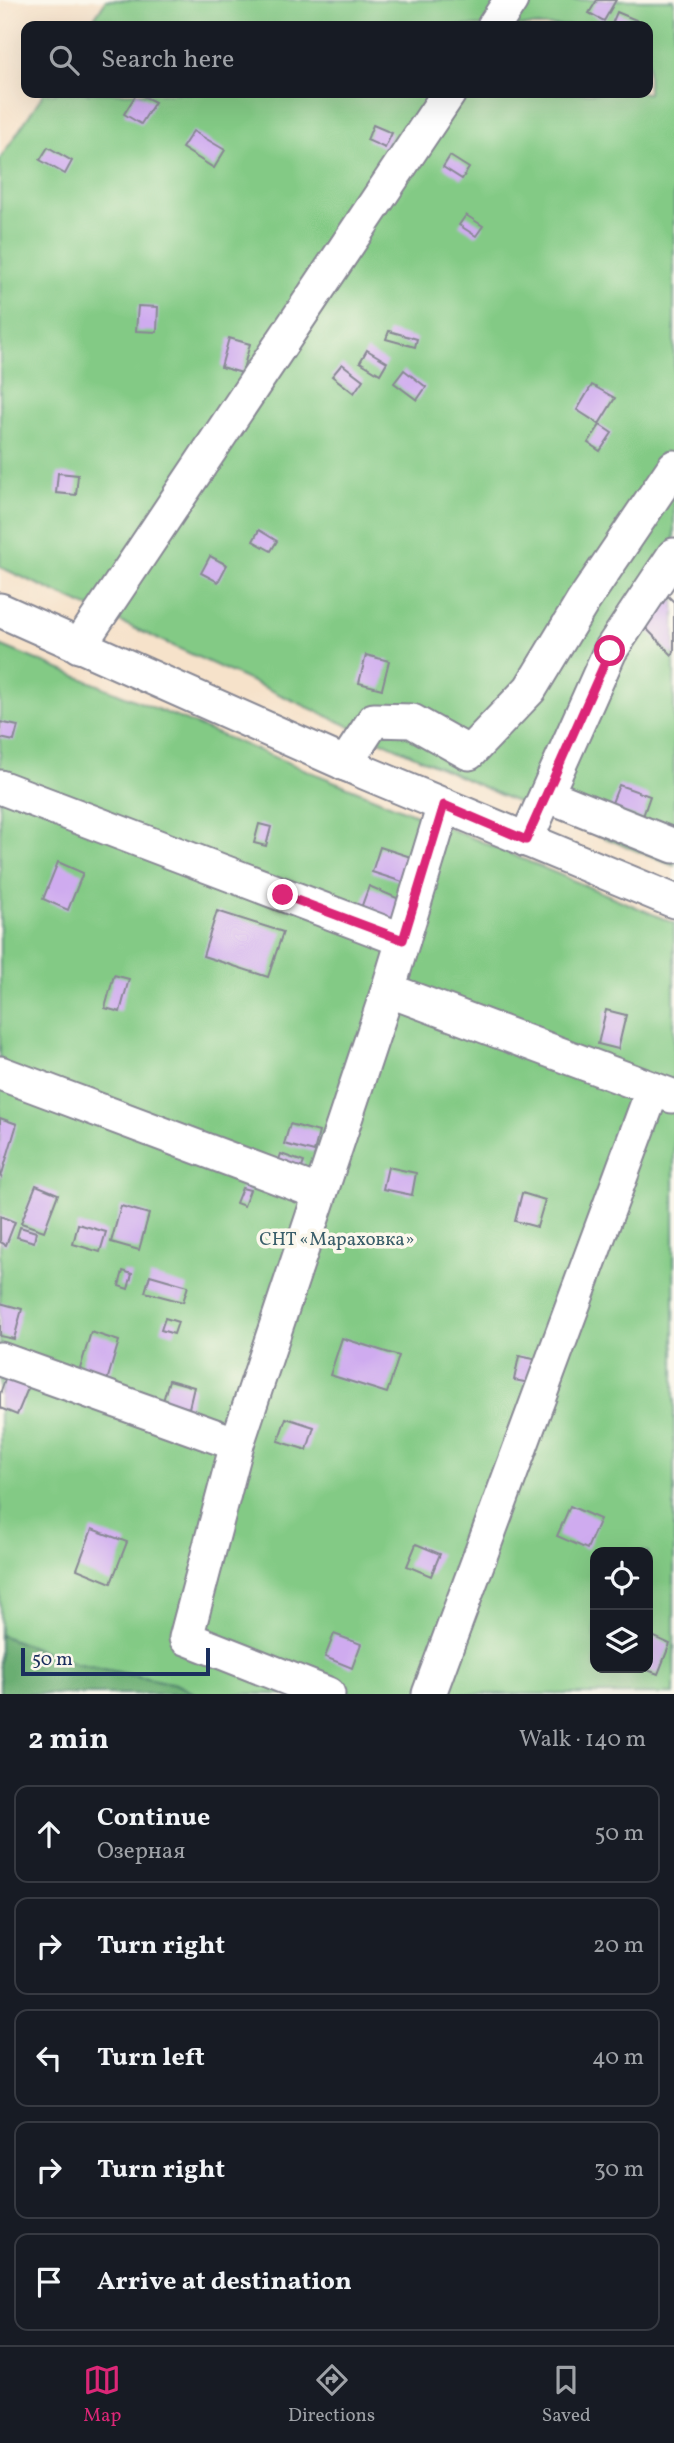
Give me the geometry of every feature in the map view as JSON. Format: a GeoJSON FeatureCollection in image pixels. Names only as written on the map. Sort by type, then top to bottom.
{"type":"FeatureCollection","features":[{"type":"Feature","properties":{"kind":"street"},"geometry":{"type":"LineString","coordinates":[[497,21],[511,0]]}},
{"type":"Feature","properties":{"kind":"street"},"geometry":{"type":"LineString","coordinates":[[79,646],[446,98]]}},
{"type":"Feature","properties":{"kind":"street"},"geometry":{"type":"LineString","coordinates":[[345,764],[374,720],[412,720],[469,753],[530,689],[583,603],[674,467]]}},
{"type":"Feature","properties":{"kind":"street"},"geometry":{"type":"LineString","coordinates":[[526,840],[610,651],[674,555]]}},
{"type":"Feature","properties":{"kind":"street"},"geometry":{"type":"LineString","coordinates":[[0,610],[345,764],[674,901]]}},
{"type":"Feature","properties":{"kind":"street"},"geometry":{"type":"LineString","coordinates":[[0,787],[403,940]]}},
{"type":"Feature","properties":{"kind":"street"},"geometry":{"type":"LineString","coordinates":[[547,796],[674,846]]}},
{"type":"Feature","properties":{"kind":"street"},"geometry":{"type":"LineString","coordinates":[[328,1694],[186,1638],[237,1444],[387,990],[444,805]]}},
{"type":"Feature","properties":{"kind":"street"},"geometry":{"type":"LineString","coordinates":[[387,990],[664,1093],[429,1694]]}},
{"type":"Feature","properties":{"kind":"street"},"geometry":{"type":"LineString","coordinates":[[0,1073],[320,1194]]}},
{"type":"Feature","properties":{"kind":"street"},"geometry":{"type":"LineString","coordinates":[[0,1359],[237,1444]]}},
{"type":"Feature","properties":{"kind":"green space"},"geometry":{"type":"Polygon","coordinates":[[[106,0],[674,0],[674,866],[507,798],[0,567],[0,159],[41,98],[653,98],[653,21],[92,21],[106,0]]]}},
{"type":"Feature","properties":{"kind":"green space","name":"СНТ «Мараховка»"},"geometry":{"type":"Polygon","coordinates":[[[0,645],[674,923],[674,1694],[196,1694],[175,1684],[75,1663],[0,1635],[0,645]]]}},
{"type":"Feature","properties":{"kind":"green space"},"geometry":{"type":"Polygon","coordinates":[[[0,1635],[75,1663],[175,1684],[196,1694],[0,1694],[0,1635]]]}},
{"type":"Feature","properties":{"kind":"building"},"geometry":{"type":"Polygon","coordinates":[[[597,0],[616,0],[604,21],[589,13],[597,0]]]}},
{"type":"Feature","properties":{"kind":"building"},"geometry":{"type":"Polygon","coordinates":[[[617,12],[636,20],[636,21],[613,21],[617,12]]]}},
{"type":"Feature","properties":{"kind":"building"},"geometry":{"type":"Polygon","coordinates":[[[134,98],[147,98],[155,102],[141,124],[124,114],[134,98]]]}},
{"type":"Feature","properties":{"kind":"building"},"geometry":{"type":"Polygon","coordinates":[[[373,125],[392,133],[385,148],[367,140],[373,125]]]}},
{"type":"Feature","properties":{"kind":"building"},"geometry":{"type":"Polygon","coordinates":[[[193,131],[225,150],[214,168],[182,148],[193,131]]]}},
{"type":"Feature","properties":{"kind":"building"},"geometry":{"type":"Polygon","coordinates":[[[48,147],[72,161],[65,174],[40,160],[48,147]]]}},
{"type":"Feature","properties":{"kind":"building"},"geometry":{"type":"Polygon","coordinates":[[[450,156],[469,168],[462,179],[443,167],[450,156]]]}},
{"type":"Feature","properties":{"kind":"building"},"geometry":{"type":"Polygon","coordinates":[[[466,215],[483,226],[476,236],[459,225],[466,215]]]}},
{"type":"Feature","properties":{"kind":"building"},"geometry":{"type":"Polygon","coordinates":[[[138,306],[158,307],[157,332],[136,331],[138,306]]]}},
{"type":"Feature","properties":{"kind":"building"},"geometry":{"type":"Polygon","coordinates":[[[389,331],[417,339],[415,347],[386,339],[389,331]]]}},
{"type":"Feature","properties":{"kind":"building"},"geometry":{"type":"Polygon","coordinates":[[[229,338],[250,344],[242,373],[221,367],[229,338]]]}},
{"type":"Feature","properties":{"kind":"building"},"geometry":{"type":"Polygon","coordinates":[[[367,350],[387,362],[380,374],[360,362],[367,350]]]}},
{"type":"Feature","properties":{"kind":"building"},"geometry":{"type":"Polygon","coordinates":[[[342,364],[363,380],[354,393],[332,376],[342,364]]]}},
{"type":"Feature","properties":{"kind":"building"},"geometry":{"type":"Polygon","coordinates":[[[404,370],[426,387],[417,400],[394,383],[404,370]]]}},
{"type":"Feature","properties":{"kind":"building"},"geometry":{"type":"Polygon","coordinates":[[[592,385],[615,398],[599,424],[577,410],[592,385]]]}},
{"type":"Feature","properties":{"kind":"building"},"geometry":{"type":"Polygon","coordinates":[[[600,425],[612,433],[600,451],[588,443],[600,425]]]}},
{"type":"Feature","properties":{"kind":"building"},"geometry":{"type":"Polygon","coordinates":[[[58,473],[78,475],[76,495],[56,493],[58,473]]]}},
{"type":"Feature","properties":{"kind":"building"},"geometry":{"type":"Polygon","coordinates":[[[259,530],[277,541],[271,551],[253,541],[259,530]]]}},
{"type":"Feature","properties":{"kind":"building"},"geometry":{"type":"Polygon","coordinates":[[[210,556],[227,565],[218,582],[201,573],[210,556]]]}},
{"type":"Feature","properties":{"kind":"building"},"geometry":{"type":"Polygon","coordinates":[[[668,596],[674,602],[672,655],[640,622],[668,596]]]}},
{"type":"Feature","properties":{"kind":"building"},"geometry":{"type":"Polygon","coordinates":[[[366,655],[389,661],[382,689],[359,683],[366,655]]]}},
{"type":"Feature","properties":{"kind":"building"},"geometry":{"type":"Polygon","coordinates":[[[0,722],[18,726],[14,741],[0,738],[0,722]]]}},
{"type":"Feature","properties":{"kind":"building"},"geometry":{"type":"Polygon","coordinates":[[[619,785],[650,796],[642,819],[610,808],[619,785]]]}},
{"type":"Feature","properties":{"kind":"building"},"geometry":{"type":"Polygon","coordinates":[[[259,824],[271,827],[266,846],[254,843],[259,824]]]}},
{"type":"Feature","properties":{"kind":"building"},"geometry":{"type":"Polygon","coordinates":[[[380,847],[423,861],[415,886],[372,872],[380,847]]]}},
{"type":"Feature","properties":{"kind":"building"},"geometry":{"type":"Polygon","coordinates":[[[58,862],[83,873],[68,910],[43,899],[58,862]]]}},
{"type":"Feature","properties":{"kind":"building"},"geometry":{"type":"Polygon","coordinates":[[[369,886],[404,901],[395,925],[360,911],[369,886]]]}},
{"type":"Feature","properties":{"kind":"building"},"geometry":{"type":"Polygon","coordinates":[[[217,911],[283,932],[268,977],[203,956],[217,911]]]}},
{"type":"Feature","properties":{"kind":"building"},"geometry":{"type":"Polygon","coordinates":[[[114,975],[129,979],[120,1012],[105,1008],[114,975]]]}},
{"type":"Feature","properties":{"kind":"building"},"geometry":{"type":"Polygon","coordinates":[[[606,1010],[626,1015],[618,1049],[598,1044],[606,1010]]]}},
{"type":"Feature","properties":{"kind":"building"},"geometry":{"type":"Polygon","coordinates":[[[0,1118],[17,1124],[1,1177],[0,1176],[0,1118]]]}},
{"type":"Feature","properties":{"kind":"building"},"geometry":{"type":"Polygon","coordinates":[[[290,1124],[319,1132],[314,1152],[284,1144],[290,1124]]]}},
{"type":"Feature","properties":{"kind":"building"},"geometry":{"type":"Polygon","coordinates":[[[281,1154],[304,1162],[300,1173],[277,1165],[281,1154]]]}},
{"type":"Feature","properties":{"kind":"building"},"geometry":{"type":"Polygon","coordinates":[[[388,1167],[416,1173],[412,1195],[383,1189],[388,1167]]]}},
{"type":"Feature","properties":{"kind":"building"},"geometry":{"type":"Polygon","coordinates":[[[36,1185],[58,1194],[44,1231],[21,1223],[36,1185]]]}},
{"type":"Feature","properties":{"kind":"building"},"geometry":{"type":"Polygon","coordinates":[[[242,1188],[250,1190],[244,1206],[236,1203],[242,1188]]]}},
{"type":"Feature","properties":{"kind":"building"},"geometry":{"type":"Polygon","coordinates":[[[522,1193],[545,1200],[537,1227],[515,1221],[522,1193]]]}},
{"type":"Feature","properties":{"kind":"building"},"geometry":{"type":"Polygon","coordinates":[[[121,1206],[149,1214],[139,1250],[111,1242],[121,1206]]]}},
{"type":"Feature","properties":{"kind":"building"},"geometry":{"type":"Polygon","coordinates":[[[0,1216],[15,1222],[6,1245],[0,1242],[0,1216]]]}},
{"type":"Feature","properties":{"kind":"building"},"geometry":{"type":"Polygon","coordinates":[[[78,1224],[106,1232],[100,1252],[73,1244],[78,1224]]]}},
{"type":"Feature","properties":{"kind":"building"},"geometry":{"type":"Polygon","coordinates":[[[20,1227],[36,1232],[34,1242],[17,1237],[20,1227]]]}},
{"type":"Feature","properties":{"kind":"building"},"geometry":{"type":"Polygon","coordinates":[[[123,1271],[132,1274],[128,1289],[119,1286],[123,1271]]]}},
{"type":"Feature","properties":{"kind":"building"},"geometry":{"type":"Polygon","coordinates":[[[150,1275],[188,1286],[183,1302],[145,1292],[150,1275]]]}},
{"type":"Feature","properties":{"kind":"building"},"geometry":{"type":"Polygon","coordinates":[[[0,1303],[22,1309],[14,1339],[0,1336],[0,1303]]]}},
{"type":"Feature","properties":{"kind":"building"},"geometry":{"type":"Polygon","coordinates":[[[165,1318],[178,1322],[174,1334],[161,1330],[165,1318]]]}},
{"type":"Feature","properties":{"kind":"building"},"geometry":{"type":"Polygon","coordinates":[[[91,1332],[119,1341],[107,1381],[79,1372],[91,1332]]]}},
{"type":"Feature","properties":{"kind":"building"},"geometry":{"type":"Polygon","coordinates":[[[342,1338],[399,1356],[387,1393],[330,1375],[342,1338]]]}},
{"type":"Feature","properties":{"kind":"building"},"geometry":{"type":"Polygon","coordinates":[[[519,1356],[539,1360],[535,1384],[514,1380],[519,1356]]]}},
{"type":"Feature","properties":{"kind":"building"},"geometry":{"type":"Polygon","coordinates":[[[6,1377],[29,1386],[17,1415],[0,1408],[0,1394],[6,1377]]]}},
{"type":"Feature","properties":{"kind":"building"},"geometry":{"type":"Polygon","coordinates":[[[169,1380],[194,1387],[189,1408],[163,1401],[169,1380]]]}},
{"type":"Feature","properties":{"kind":"building"},"geometry":{"type":"Polygon","coordinates":[[[286,1418],[314,1427],[307,1450],[278,1441],[286,1418]]]}},
{"type":"Feature","properties":{"kind":"building"},"geometry":{"type":"Polygon","coordinates":[[[570,1506],[600,1519],[587,1549],[557,1536],[570,1506]]]}},
{"type":"Feature","properties":{"kind":"building"},"geometry":{"type":"Polygon","coordinates":[[[92,1529],[127,1542],[111,1583],[77,1569],[92,1529]]]}},
{"type":"Feature","properties":{"kind":"building"},"geometry":{"type":"Polygon","coordinates":[[[416,1544],[440,1554],[431,1576],[407,1566],[416,1544]]]}},
{"type":"Feature","properties":{"kind":"building"},"geometry":{"type":"Polygon","coordinates":[[[334,1634],[361,1644],[352,1668],[325,1657],[334,1634]]]}},
{"type":"Feature","properties":{"kind":"building"},"geometry":{"type":"Polygon","coordinates":[[[653,1636],[670,1644],[658,1674],[653,1672],[653,1636]]]}},
{"type":"Feature","properties":{"kind":"route"},"geometry":{"type":"LineString","coordinates":[[283,895],[403,940],[444,805],[526,840],[610,651]]}}]}
